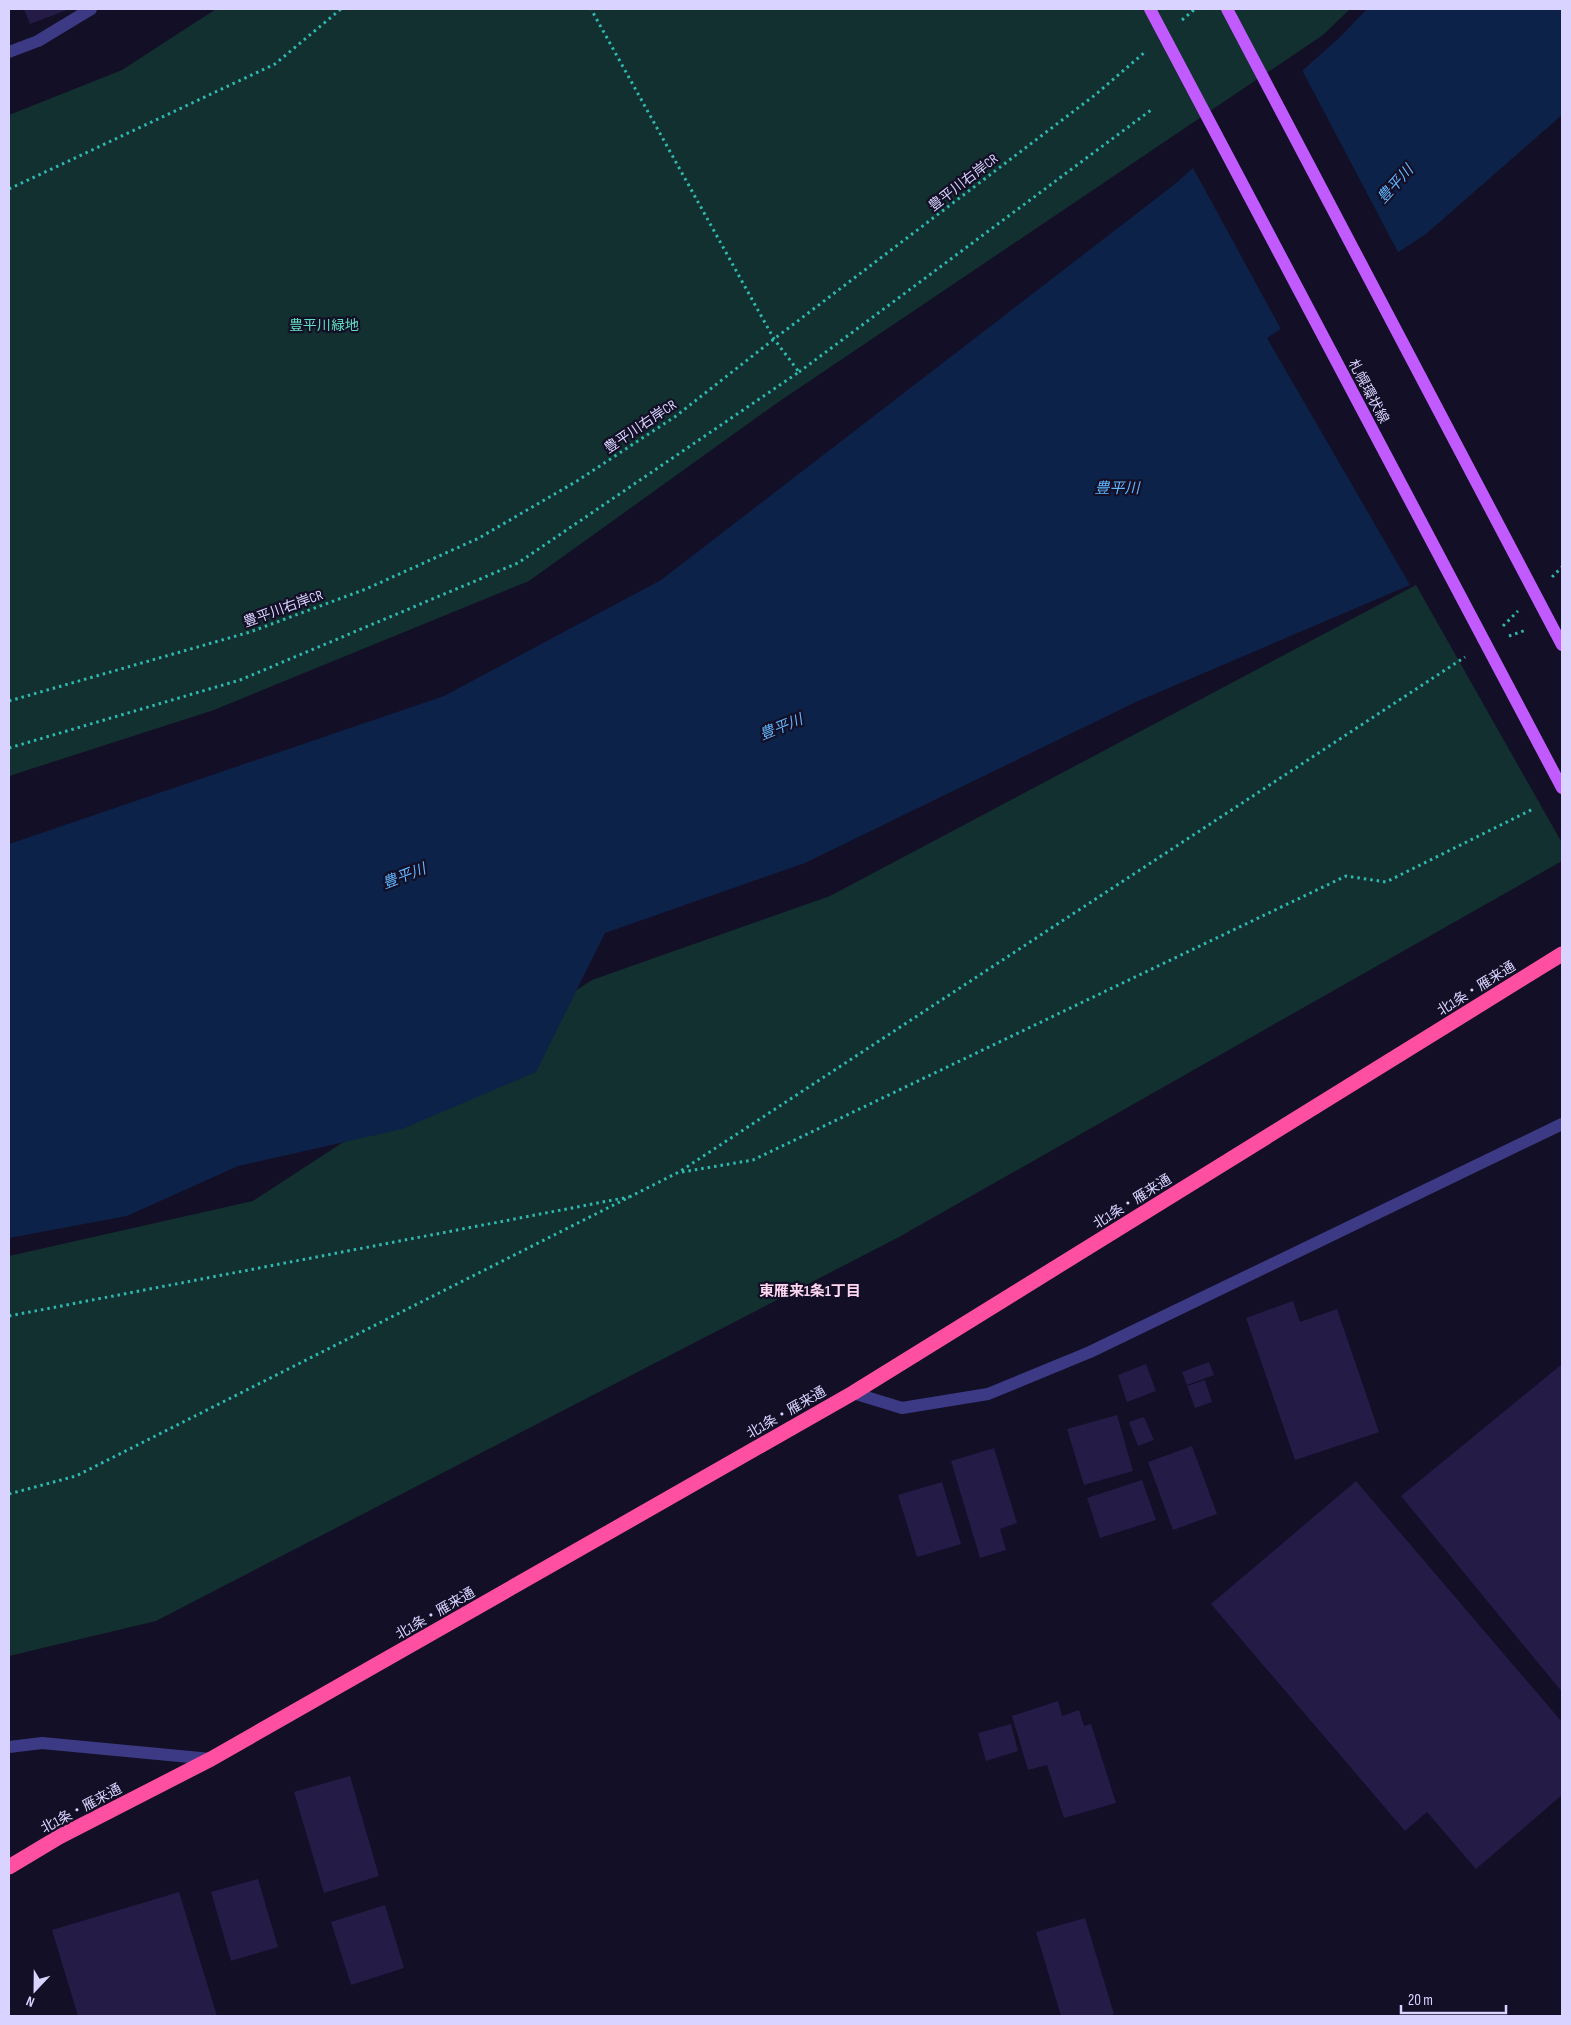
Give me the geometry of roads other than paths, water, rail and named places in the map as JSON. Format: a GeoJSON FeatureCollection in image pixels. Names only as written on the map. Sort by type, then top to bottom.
{"type":"FeatureCollection","features":[{"type":"Feature","properties":{"kind":"highway","name":"北1条・雁来通"},"geometry":{"type":"LineString","coordinates":[[9,1867],[59,1836],[211,1759],[853,1393],[1562,954]]}},
{"type":"Feature","properties":{"kind":"main road","name":"札幌環状線"},"geometry":{"type":"LineString","coordinates":[[1150,9],[1561,785]]}},
{"type":"Feature","properties":{"kind":"main road"},"geometry":{"type":"LineString","coordinates":[[1228,9],[1562,645]]}},
{"type":"Feature","properties":{"kind":"street"},"geometry":{"type":"LineString","coordinates":[[9,52],[38,41],[91,9]]}},
{"type":"Feature","properties":{"kind":"street"},"geometry":{"type":"LineString","coordinates":[[853,1393],[902,1408],[988,1394],[1090,1352],[1562,1124]]}},
{"type":"Feature","properties":{"kind":"street"},"geometry":{"type":"LineString","coordinates":[[9,1747],[42,1743],[211,1759]]}},
{"type":"Feature","properties":{"kind":"water","name":"豊平川"},"geometry":{"type":"Polygon","coordinates":[[[1367,9],[1562,9],[1562,115],[1426,234],[1267,338],[1410,585],[1136,702],[805,863],[605,933],[536,1072],[402,1129],[238,1166],[127,1216],[9,1238],[9,844],[444,696],[661,580],[1175,184],[1339,38],[1367,9]]]}},
{"type":"Feature","properties":{"kind":"district","name":"東雁来1条1丁目"},"geometry":{"type":"Point","coordinates":[810,1291]}},
{"type":"Feature","properties":{"kind":"park label","name":"豊平川緑地"},"geometry":{"type":"Point","coordinates":[324,325]}}]}
